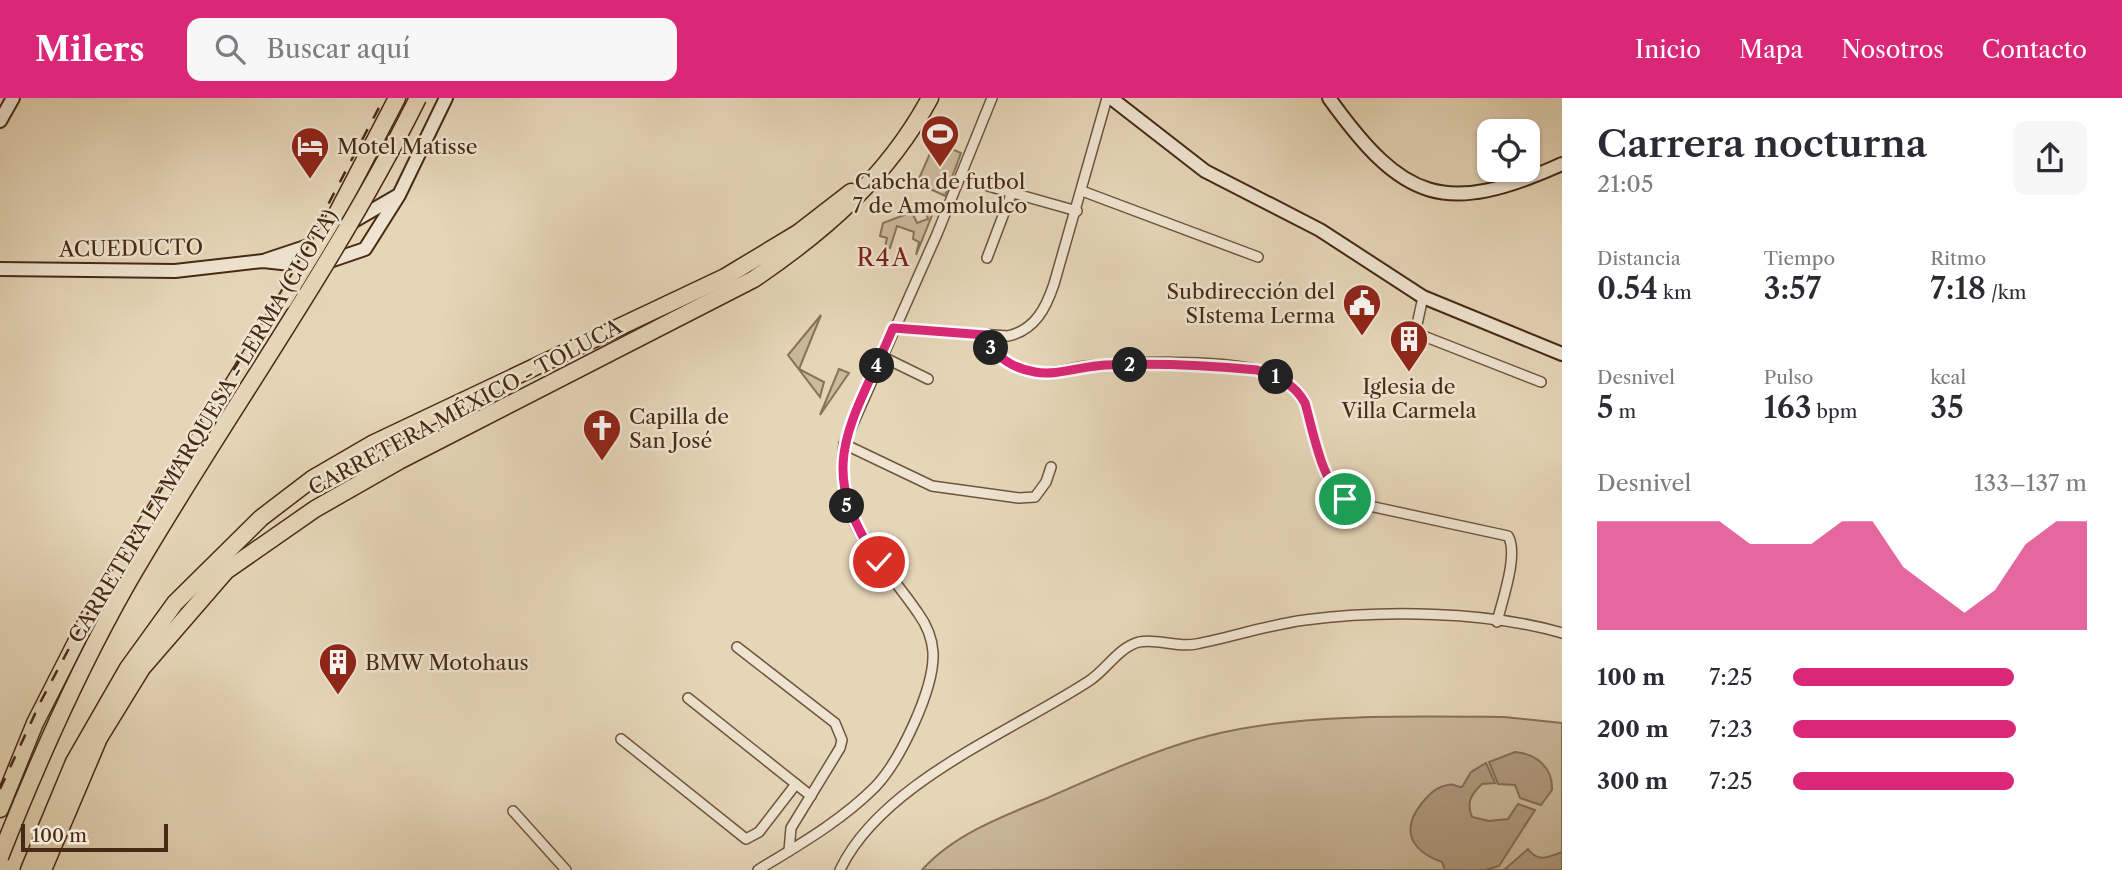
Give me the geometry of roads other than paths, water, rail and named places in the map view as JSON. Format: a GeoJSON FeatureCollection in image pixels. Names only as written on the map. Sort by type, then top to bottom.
{"type":"FeatureCollection","features":[{"type":"Feature","properties":{"kind":"highway"},"geometry":{"type":"LineString","coordinates":[[333,221],[397,98]]}},
{"type":"Feature","properties":{"kind":"highway","name":"CARRETERA LA MARQUESA - LERMA (CUOTA)"},"geometry":{"type":"LineString","coordinates":[[0,857],[65,700],[128,583],[341,239],[418,98]]}},
{"type":"Feature","properties":{"kind":"highway"},"geometry":{"type":"LineString","coordinates":[[29,870],[74,762],[97,716],[175,603],[232,544],[312,480],[418,421],[595,341],[770,252],[844,197],[877,177],[895,155],[930,98]]}},
{"type":"Feature","properties":{"kind":"highway","name":"CARRETERA MÉXICO - TOLUCA"},"geometry":{"type":"LineString","coordinates":[[43,870],[99,738],[142,668],[226,571],[315,509],[399,461],[754,279],[821,231],[877,177]]}},
{"type":"Feature","properties":{"kind":"highway"},"geometry":{"type":"LineString","coordinates":[[0,809],[35,723],[89,619],[284,302]]}},
{"type":"Feature","properties":{"kind":"main road"},"geometry":{"type":"LineString","coordinates":[[0,121],[13,98]]}},
{"type":"Feature","properties":{"kind":"main road"},"geometry":{"type":"LineString","coordinates":[[263,261],[300,265],[324,263],[365,248],[398,195],[446,98]]}},
{"type":"Feature","properties":{"kind":"main road"},"geometry":{"type":"LineString","coordinates":[[1109,98],[1205,171],[1320,230],[1423,297],[1562,354]]}},
{"type":"Feature","properties":{"kind":"main road"},"geometry":{"type":"LineString","coordinates":[[1329,98],[1358,139],[1388,169],[1424,188],[1457,194],[1488,192],[1562,164]]}},
{"type":"Feature","properties":{"kind":"main road"},"geometry":{"type":"LineString","coordinates":[[263,261],[314,244],[398,195]]}},
{"type":"Feature","properties":{"kind":"main road"},"geometry":{"type":"LineString","coordinates":[[284,302],[333,221]]}},
{"type":"Feature","properties":{"kind":"main road","name":"ACUEDUCTO"},"geometry":{"type":"LineString","coordinates":[[0,269],[175,271],[263,261]]}},
{"type":"Feature","properties":{"kind":"street"},"geometry":{"type":"LineString","coordinates":[[758,870],[854,806],[888,770],[921,705],[933,655],[929,633],[919,614],[860,534],[847,507],[841,473],[844,444],[893,328],[937,234],[992,98]]}},
{"type":"Feature","properties":{"kind":"street"},"geometry":{"type":"LineString","coordinates":[[893,328],[986,335],[1019,334],[1046,309],[1109,98]]}},
{"type":"Feature","properties":{"kind":"street"},"geometry":{"type":"LineString","coordinates":[[988,186],[1077,211]]}},
{"type":"Feature","properties":{"kind":"street"},"geometry":{"type":"LineString","coordinates":[[1082,191],[1258,257]]}},
{"type":"Feature","properties":{"kind":"street"},"geometry":{"type":"LineString","coordinates":[[987,258],[1012,192]]}},
{"type":"Feature","properties":{"kind":"street"},"geometry":{"type":"LineString","coordinates":[[1423,297],[1416,329],[1421,335],[1541,382]]}},
{"type":"Feature","properties":{"kind":"street"},"geometry":{"type":"LineString","coordinates":[[986,335],[990,347],[1000,359],[1035,372],[1107,365],[1204,365],[1257,370],[1284,380],[1299,392],[1305,403],[1328,478],[1340,496],[1352,502],[1508,536],[1513,543],[1511,563],[1497,622]]}},
{"type":"Feature","properties":{"kind":"street"},"geometry":{"type":"LineString","coordinates":[[881,356],[928,379]]}},
{"type":"Feature","properties":{"kind":"street"},"geometry":{"type":"LineString","coordinates":[[844,444],[932,486],[1019,498],[1035,497],[1046,482],[1051,467]]}},
{"type":"Feature","properties":{"kind":"street"},"geometry":{"type":"LineString","coordinates":[[840,870],[869,825],[915,786],[1090,681],[1123,651],[1139,642],[1195,645],[1303,621],[1368,614],[1442,616],[1562,633]]}},
{"type":"Feature","properties":{"kind":"street"},"geometry":{"type":"LineString","coordinates":[[737,647],[835,723],[840,732],[840,748],[791,828],[789,851]]}},
{"type":"Feature","properties":{"kind":"street"},"geometry":{"type":"LineString","coordinates":[[688,698],[811,796]]}},
{"type":"Feature","properties":{"kind":"street"},"geometry":{"type":"LineString","coordinates":[[621,738],[746,839],[759,832],[796,784]]}},
{"type":"Feature","properties":{"kind":"street"},"geometry":{"type":"LineString","coordinates":[[513,811],[566,870]]}},
{"type":"Feature","properties":{"kind":"railway"},"geometry":{"type":"LineString","coordinates":[[0,789],[41,701],[99,592],[289,279],[384,98]]}},
{"type":"Feature","properties":{"kind":"place","name":"Cabcha de futbol 7 de Amomolulco"},"geometry":{"type":"Point","coordinates":[940,168]}},
{"type":"Feature","properties":{"kind":"place","name":"Motel Matisse"},"geometry":{"type":"Point","coordinates":[310,180]}},
{"type":"Feature","properties":{"kind":"place","name":"Subdirección del SIstema Lerma"},"geometry":{"type":"Point","coordinates":[1362,337]}},
{"type":"Feature","properties":{"kind":"place","name":"Iglesia de Villa Carmela"},"geometry":{"type":"Point","coordinates":[1409,373]}},
{"type":"Feature","properties":{"kind":"place","name":"Capilla de San José"},"geometry":{"type":"Point","coordinates":[602,462]}},
{"type":"Feature","properties":{"kind":"place","name":"BMW Motohaus"},"geometry":{"type":"Point","coordinates":[338,696]}},
{"type":"Feature","properties":{"kind":"district","name":"R4A"},"geometry":{"type":"Point","coordinates":[884,257]}}]}
